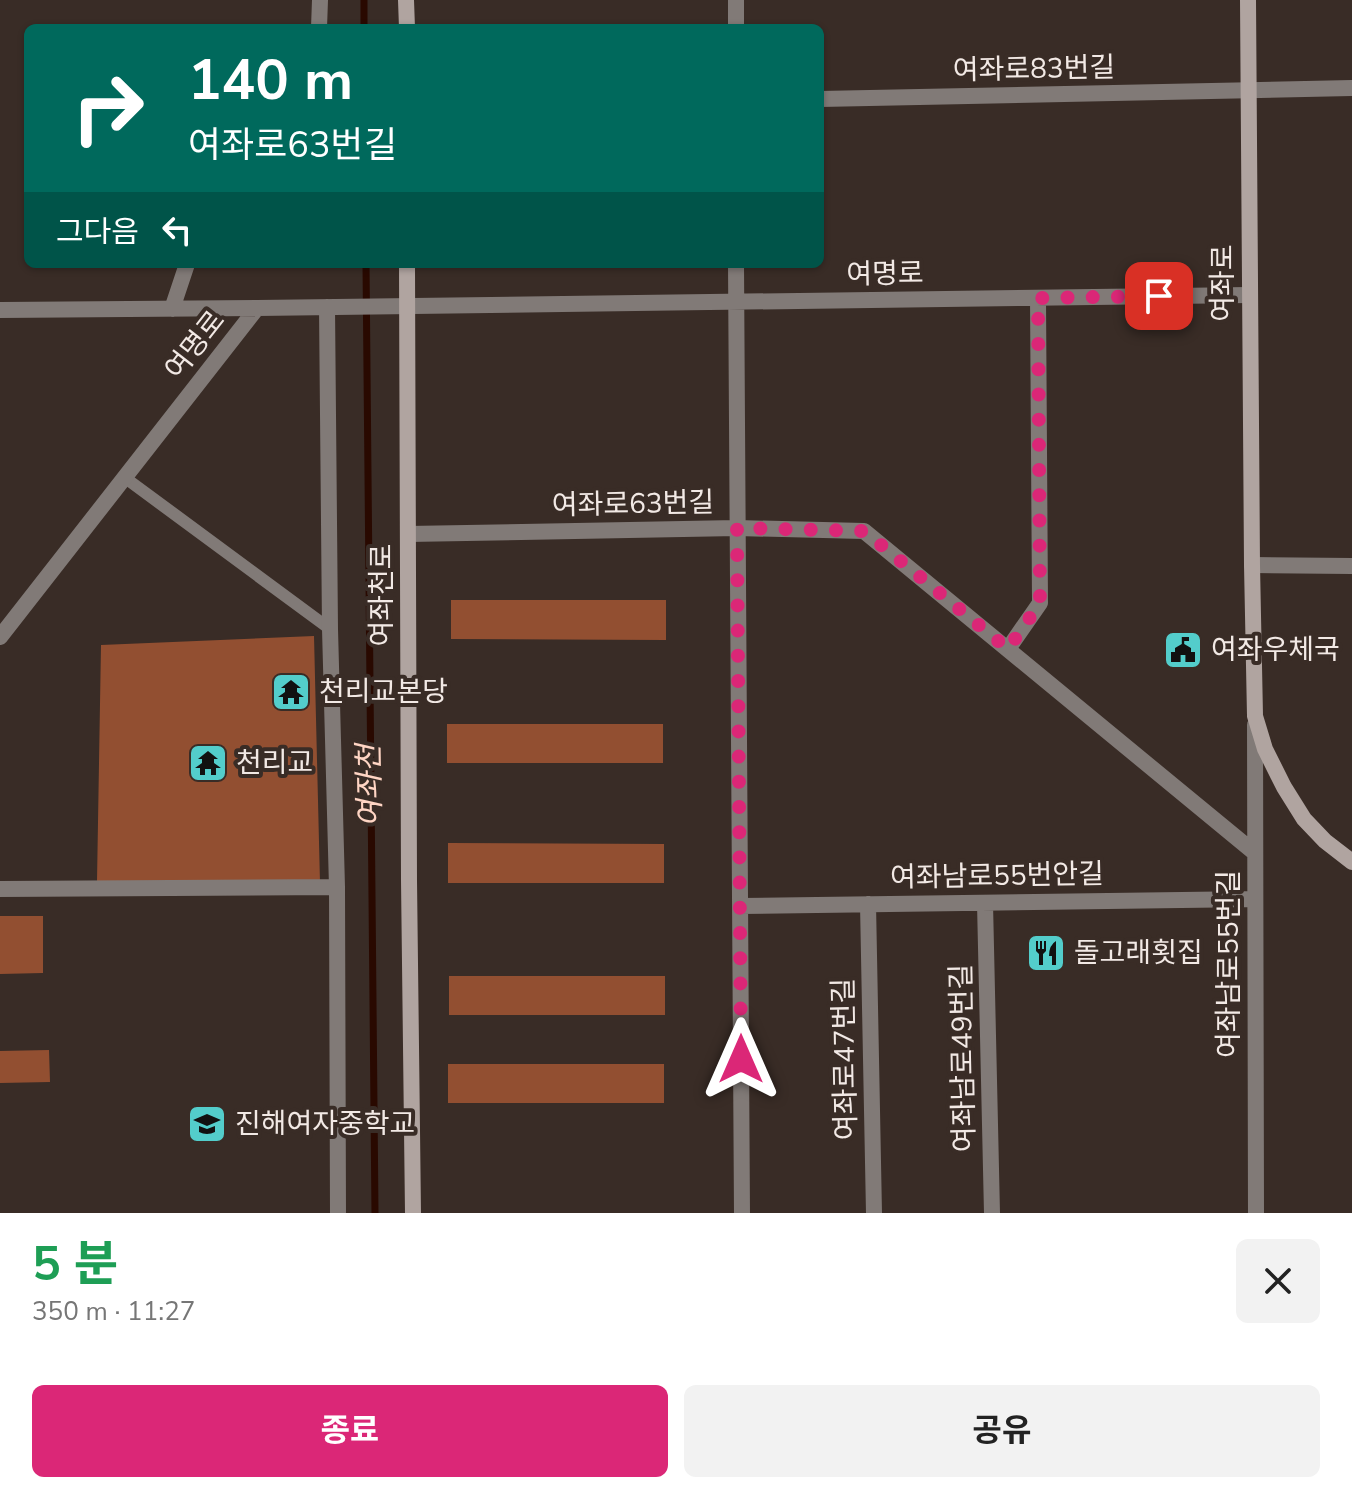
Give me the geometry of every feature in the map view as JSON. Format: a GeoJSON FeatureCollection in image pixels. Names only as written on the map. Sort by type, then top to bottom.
{"type":"FeatureCollection","features":[{"type":"Feature","properties":{"kind":"street"},"geometry":{"type":"LineString","coordinates":[[319,24],[320,0]]}},
{"type":"Feature","properties":{"kind":"street"},"geometry":{"type":"LineString","coordinates":[[406,0],[407,24]]}},
{"type":"Feature","properties":{"kind":"street"},"geometry":{"type":"LineString","coordinates":[[736,0],[736,24]]}},
{"type":"Feature","properties":{"kind":"street","name":"여좌로"},"geometry":{"type":"LineString","coordinates":[[1248,0],[1255,716],[1265,749],[1304,819],[1352,862]]}},
{"type":"Feature","properties":{"kind":"street","name":"여좌로83번길"},"geometry":{"type":"LineString","coordinates":[[824,99],[1352,88]]}},
{"type":"Feature","properties":{"kind":"street"},"geometry":{"type":"LineString","coordinates":[[172,309],[186,268]]}},
{"type":"Feature","properties":{"kind":"street","name":"여좌천로"},"geometry":{"type":"LineString","coordinates":[[407,268],[413,1213]]}},
{"type":"Feature","properties":{"kind":"street"},"geometry":{"type":"LineString","coordinates":[[736,268],[742,1213]]}},
{"type":"Feature","properties":{"kind":"street","name":"여명로"},"geometry":{"type":"LineString","coordinates":[[1,632],[257,308],[1249,295]]}},
{"type":"Feature","properties":{"kind":"street"},"geometry":{"type":"LineString","coordinates":[[1008,649],[1040,603],[1038,298]]}},
{"type":"Feature","properties":{"kind":"street"},"geometry":{"type":"LineString","coordinates":[[327,307],[330,629],[337,887],[338,1213]]}},
{"type":"Feature","properties":{"kind":"street"},"geometry":{"type":"LineString","coordinates":[[0,310],[257,308]]}},
{"type":"Feature","properties":{"kind":"street","name":"여좌로63번길"},"geometry":{"type":"LineString","coordinates":[[408,534],[737,528],[864,531],[1255,853]]}},
{"type":"Feature","properties":{"kind":"street"},"geometry":{"type":"LineString","coordinates":[[1252,565],[1352,566]]}},
{"type":"Feature","properties":{"kind":"street","name":"여좌남로55번길"},"geometry":{"type":"LineString","coordinates":[[1255,716],[1256,1213]]}},
{"type":"Feature","properties":{"kind":"street"},"geometry":{"type":"LineString","coordinates":[[0,889],[337,887]]}},
{"type":"Feature","properties":{"kind":"street","name":"여좌남로55번안길"},"geometry":{"type":"LineString","coordinates":[[740,906],[1255,899]]}},
{"type":"Feature","properties":{"kind":"street","name":"여좌남로49번길"},"geometry":{"type":"LineString","coordinates":[[985,903],[992,1213]]}},
{"type":"Feature","properties":{"kind":"street","name":"여좌로47번길"},"geometry":{"type":"LineString","coordinates":[[868,904],[874,1213]]}},
{"type":"Feature","properties":{"kind":"lane"},"geometry":{"type":"LineString","coordinates":[[124,477],[330,629]]}},
{"type":"Feature","properties":{"kind":"building"},"geometry":{"type":"Polygon","coordinates":[[[451,600],[666,600],[666,640],[451,639],[451,600]]]}},
{"type":"Feature","properties":{"kind":"building","name":"천리교"},"geometry":{"type":"Polygon","coordinates":[[[314,636],[320,883],[97,881],[101,645],[314,636]]]}},
{"type":"Feature","properties":{"kind":"building"},"geometry":{"type":"Polygon","coordinates":[[[447,724],[663,724],[663,763],[447,763],[447,724]]]}},
{"type":"Feature","properties":{"kind":"building"},"geometry":{"type":"Polygon","coordinates":[[[448,843],[664,844],[664,883],[448,883],[448,843]]]}},
{"type":"Feature","properties":{"kind":"building"},"geometry":{"type":"Polygon","coordinates":[[[0,916],[43,916],[43,973],[0,974],[0,916]]]}},
{"type":"Feature","properties":{"kind":"building"},"geometry":{"type":"Polygon","coordinates":[[[449,976],[665,976],[665,1015],[449,1015],[449,976]]]}},
{"type":"Feature","properties":{"kind":"building"},"geometry":{"type":"Polygon","coordinates":[[[49,1050],[50,1082],[0,1083],[0,1051],[49,1050]]]}},
{"type":"Feature","properties":{"kind":"building"},"geometry":{"type":"Polygon","coordinates":[[[448,1064],[664,1064],[664,1103],[448,1103],[448,1064]]]}},
{"type":"Feature","properties":{"kind":"waterway","name":"여좌천"},"geometry":{"type":"LineString","coordinates":[[364,0],[364,24]]}},
{"type":"Feature","properties":{"kind":"waterway","name":"여좌천"},"geometry":{"type":"LineString","coordinates":[[366,268],[375,1213]]}},
{"type":"Feature","properties":{"kind":"place","name":"여좌우체국"},"geometry":{"type":"Point","coordinates":[1183,650]}},
{"type":"Feature","properties":{"kind":"place","name":"천리교본당"},"geometry":{"type":"Point","coordinates":[291,692]}},
{"type":"Feature","properties":{"kind":"place","name":"천리교"},"geometry":{"type":"Point","coordinates":[208,763]}},
{"type":"Feature","properties":{"kind":"place","name":"돌고래횟집"},"geometry":{"type":"Point","coordinates":[1046,953]}},
{"type":"Feature","properties":{"kind":"place","name":"진해여자중학교"},"geometry":{"type":"Point","coordinates":[207,1124]}},
{"type":"Feature","properties":{"kind":"route"},"geometry":{"type":"LineString","coordinates":[[741,1059],[737,528],[864,531],[1008,649],[1040,603],[1038,298],[1159,296]]}}]}
